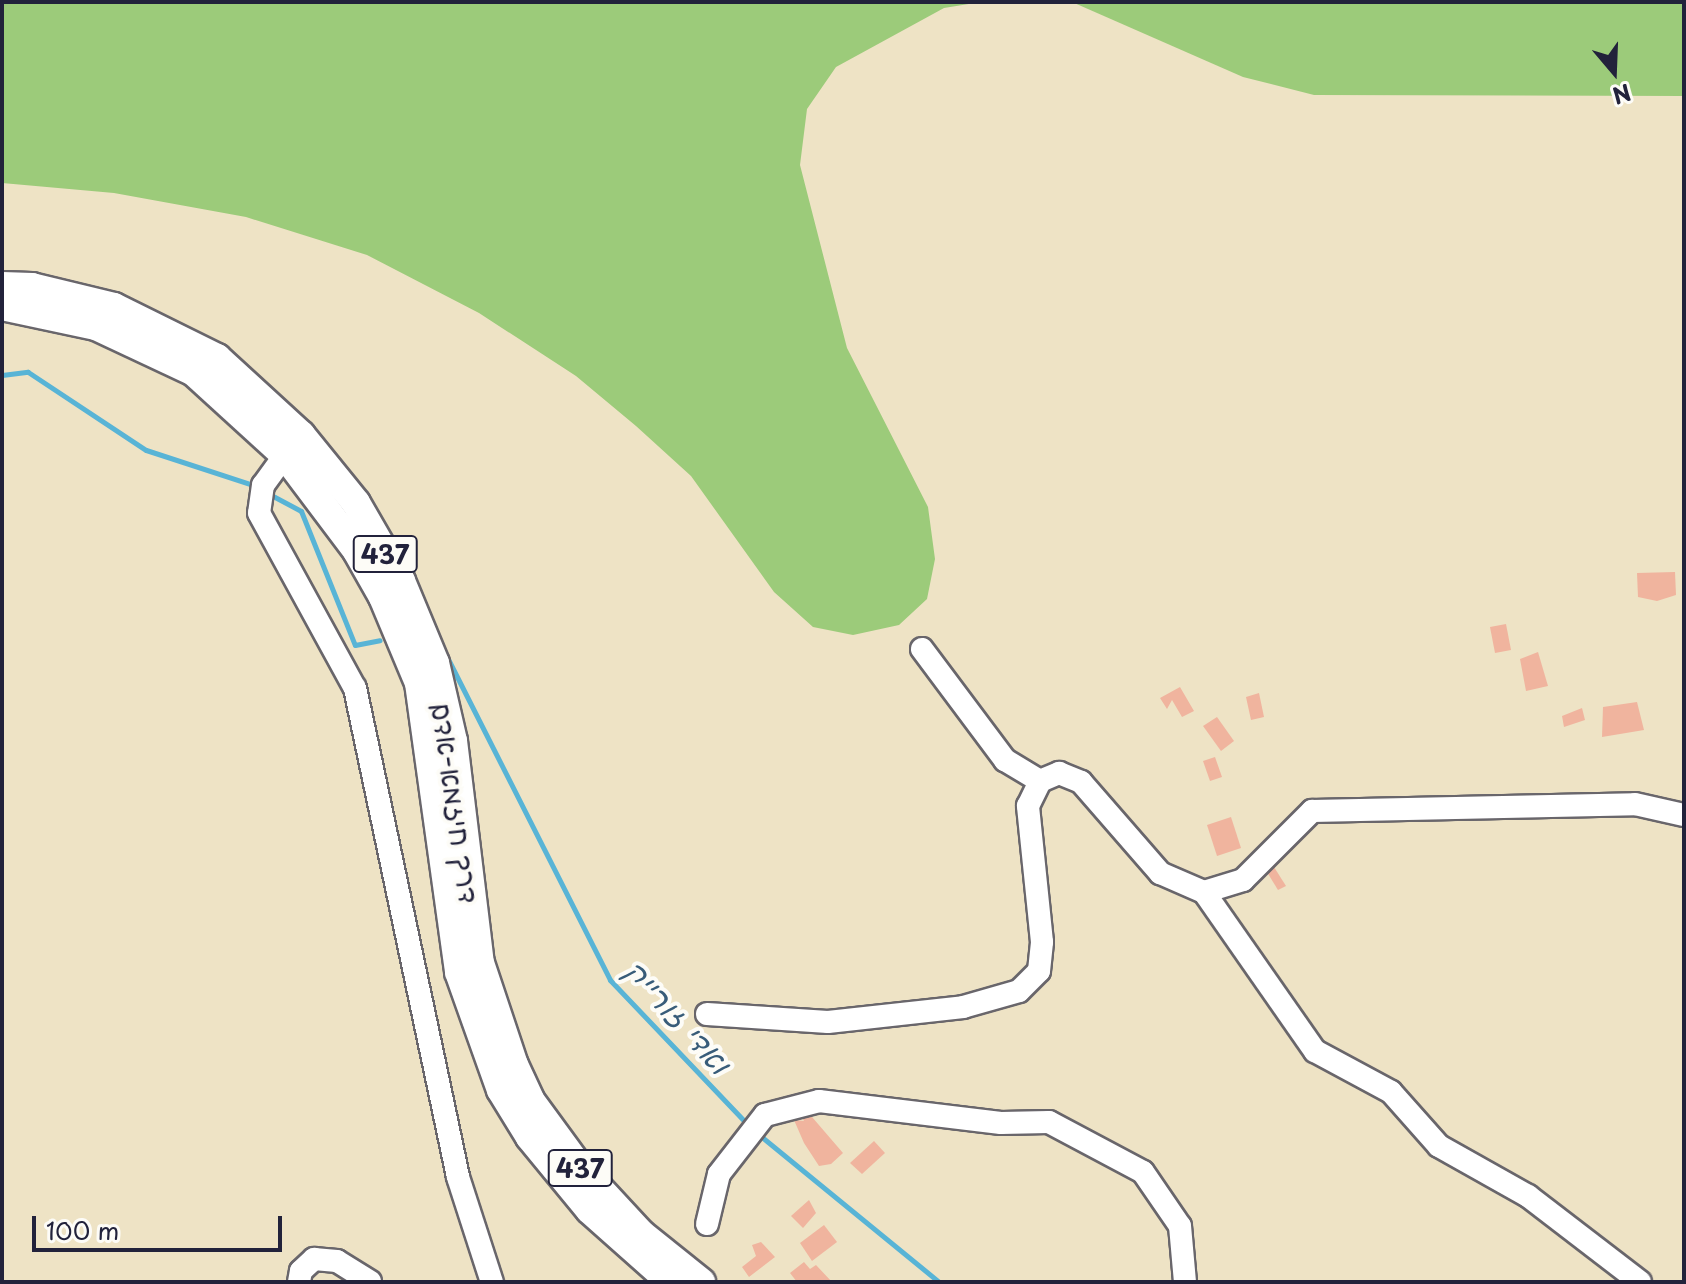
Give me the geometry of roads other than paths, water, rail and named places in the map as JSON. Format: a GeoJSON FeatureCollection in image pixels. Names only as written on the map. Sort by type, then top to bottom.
{"type":"FeatureCollection","features":[{"type":"Feature","properties":{"kind":"main road","name":"דרך חיזמא-אדם"},"geometry":{"type":"LineString","coordinates":[[2,286],[32,287],[114,307],[217,358],[301,435],[356,503],[401,581],[435,663],[453,741],[480,963],[514,1065],[552,1133],[595,1186],[641,1234],[701,1282]]}},
{"type":"Feature","properties":{"kind":"main road","name":"דרך חיזמא-אדם"},"geometry":{"type":"LineString","coordinates":[[2,306],[52,313],[144,345],[194,372],[285,455],[357,551],[419,683],[459,972],[501,1090],[530,1137],[590,1210],[671,1282]]}},
{"type":"Feature","properties":{"kind":"street"},"geometry":{"type":"LineString","coordinates":[[285,455],[263,485],[259,513],[332,641],[355,688],[455,1164],[492,1282]]}},
{"type":"Feature","properties":{"kind":"street"},"geometry":{"type":"LineString","coordinates":[[922,649],[1005,760],[1040,781]]}},
{"type":"Feature","properties":{"kind":"street"},"geometry":{"type":"LineString","coordinates":[[707,1014],[828,1022],[963,1007],[1019,991],[1039,971],[1042,942],[1028,806],[1040,781],[1059,773],[1081,782],[1160,873],[1204,892],[1315,1051],[1391,1092],[1439,1146],[1528,1196],[1640,1282]]}},
{"type":"Feature","properties":{"kind":"street"},"geometry":{"type":"LineString","coordinates":[[1204,892],[1243,880],[1312,811],[1635,804],[1684,815]]}},
{"type":"Feature","properties":{"kind":"street"},"geometry":{"type":"LineString","coordinates":[[707,1224],[719,1174],[765,1115],[819,1101],[1001,1123],[1049,1122],[1143,1172],[1180,1226],[1185,1282]]}},
{"type":"Feature","properties":{"kind":"street"},"geometry":{"type":"LineString","coordinates":[[299,1282],[301,1271],[314,1259],[337,1261],[370,1282]]}},
{"type":"Feature","properties":{"kind":"waterway","name":"ואדי זורייק"},"geometry":{"type":"LineString","coordinates":[[2,375],[28,372],[146,450],[253,485]]}},
{"type":"Feature","properties":{"kind":"waterway","name":"ואדי זורייק"},"geometry":{"type":"LineString","coordinates":[[271,495],[301,511],[355,645],[380,640]]}},
{"type":"Feature","properties":{"kind":"waterway","name":"ואדי זורייק"},"geometry":{"type":"LineString","coordinates":[[448,659],[610,980],[750,1127]]}},
{"type":"Feature","properties":{"kind":"waterway","name":"ואדי זורייק"},"geometry":{"type":"LineString","coordinates":[[757,1133],[939,1282]]}}]}
